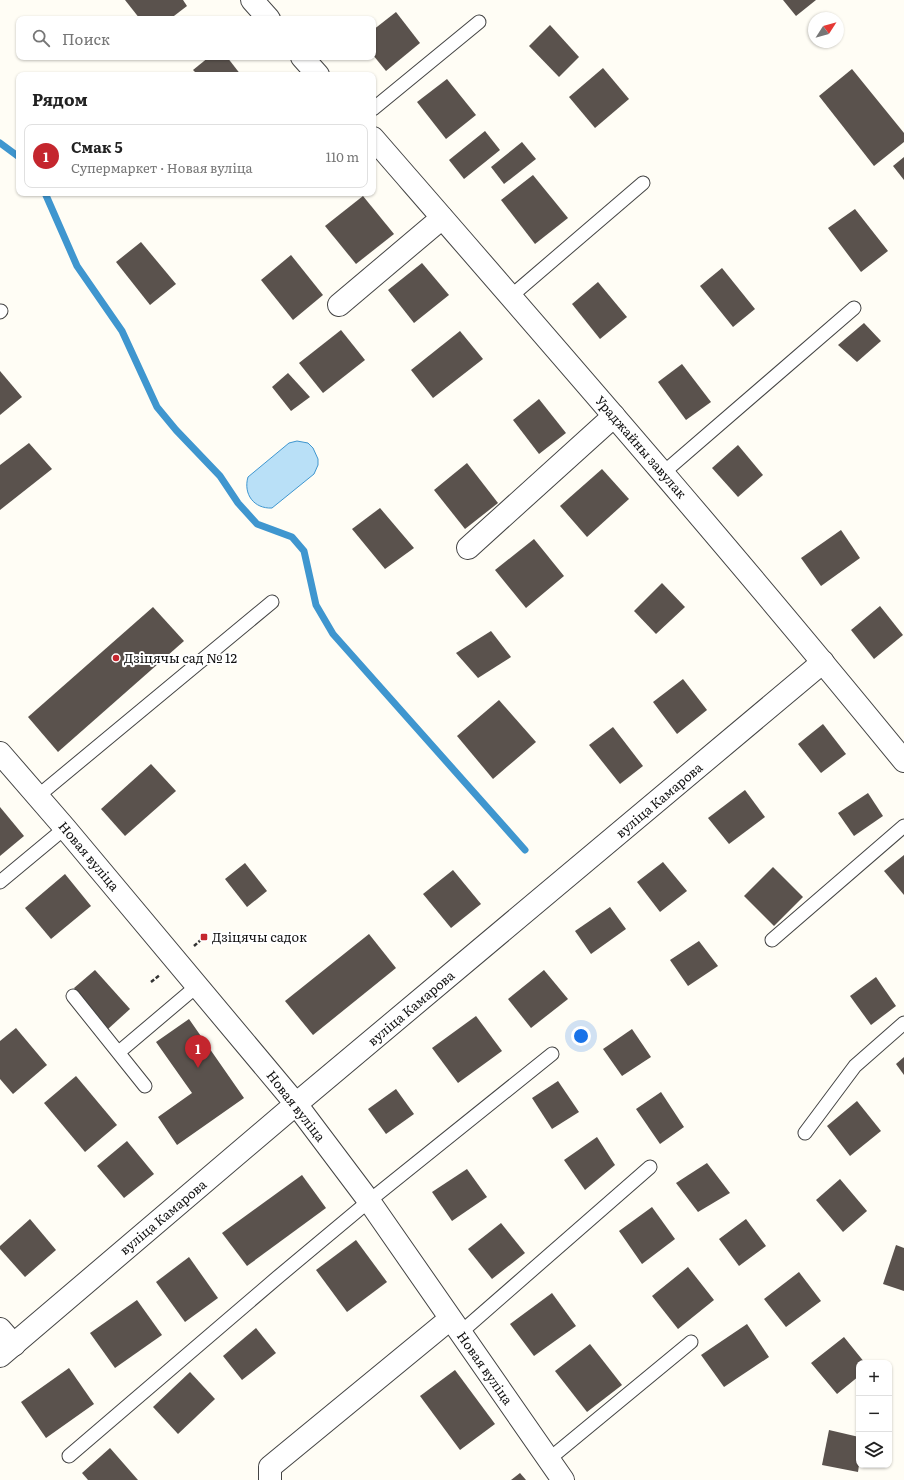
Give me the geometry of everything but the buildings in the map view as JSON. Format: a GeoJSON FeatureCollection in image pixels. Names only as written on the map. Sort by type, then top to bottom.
{"type":"FeatureCollection","features":[{"type":"Feature","properties":{"kind":"street"},"geometry":{"type":"LineString","coordinates":[[252,0],[266,16]]}},
{"type":"Feature","properties":{"kind":"street"},"geometry":{"type":"LineString","coordinates":[[305,60],[315,72]]}},
{"type":"Feature","properties":{"kind":"street","name":"Ураджайны завулак"},"geometry":{"type":"LineString","coordinates":[[376,141],[663,473],[823,662],[904,761]]}},
{"type":"Feature","properties":{"kind":"street"},"geometry":{"type":"LineString","coordinates":[[339,305],[442,218]]}},
{"type":"Feature","properties":{"kind":"street"},"geometry":{"type":"LineString","coordinates":[[468,548],[614,416]]}},
{"type":"Feature","properties":{"kind":"street","name":"вуліца Камарова"},"geometry":{"type":"LineString","coordinates":[[5,1343],[296,1104],[823,662]]}},
{"type":"Feature","properties":{"kind":"street","name":"Новая вуліца"},"geometry":{"type":"LineString","coordinates":[[0,753],[65,828],[296,1104],[369,1201],[563,1480]]}},
{"type":"Feature","properties":{"kind":"street"},"geometry":{"type":"LineString","coordinates":[[270,1480],[270,1467],[455,1326]]}},
{"type":"Feature","properties":{"kind":"lane"},"geometry":{"type":"LineString","coordinates":[[376,107],[479,22]]}},
{"type":"Feature","properties":{"kind":"lane"},"geometry":{"type":"LineString","coordinates":[[510,297],[643,183]]}},
{"type":"Feature","properties":{"kind":"lane"},"geometry":{"type":"LineString","coordinates":[[663,473],[854,308]]}},
{"type":"Feature","properties":{"kind":"lane"},"geometry":{"type":"LineString","coordinates":[[38,796],[272,602]]}},
{"type":"Feature","properties":{"kind":"lane"},"geometry":{"type":"LineString","coordinates":[[772,940],[904,826]]}},
{"type":"Feature","properties":{"kind":"lane"},"geometry":{"type":"LineString","coordinates":[[0,882],[65,828]]}},
{"type":"Feature","properties":{"kind":"lane"},"geometry":{"type":"LineString","coordinates":[[119,1052],[197,986]]}},
{"type":"Feature","properties":{"kind":"lane"},"geometry":{"type":"LineString","coordinates":[[73,996],[145,1086]]}},
{"type":"Feature","properties":{"kind":"lane"},"geometry":{"type":"LineString","coordinates":[[805,1133],[855,1066],[904,1022]]}},
{"type":"Feature","properties":{"kind":"lane"},"geometry":{"type":"LineString","coordinates":[[69,1456],[369,1201],[552,1054]]}},
{"type":"Feature","properties":{"kind":"lane"},"geometry":{"type":"LineString","coordinates":[[455,1326],[650,1167]]}},
{"type":"Feature","properties":{"kind":"lane"},"geometry":{"type":"LineString","coordinates":[[548,1460],[691,1342]]}},
{"type":"Feature","properties":{"kind":"water"},"geometry":{"type":"Polygon","coordinates":[[[297,441],[308,443],[313,448],[318,459],[318,465],[314,474],[272,508],[266,508],[255,503],[251,499],[247,489],[248,477],[289,443],[297,441]]]}},
{"type":"Feature","properties":{"kind":"waterway"},"geometry":{"type":"LineString","coordinates":[[0,143],[16,155]]}},
{"type":"Feature","properties":{"kind":"waterway"},"geometry":{"type":"LineString","coordinates":[[46,196],[77,266],[122,331],[157,407],[176,430],[220,476],[238,503],[257,524],[292,537],[304,551],[316,605],[333,634],[525,850]]}},
{"type":"Feature","properties":{"kind":"place","name":"Дзіцячы сад № 12"},"geometry":{"type":"Point","coordinates":[116,658]}},
{"type":"Feature","properties":{"kind":"place","name":"Дзіцячы садок"},"geometry":{"type":"Point","coordinates":[204,937]}},
{"type":"Feature","properties":{"kind":"place","name":"Смак 5"},"geometry":{"type":"Point","coordinates":[198,1068]}}]}
